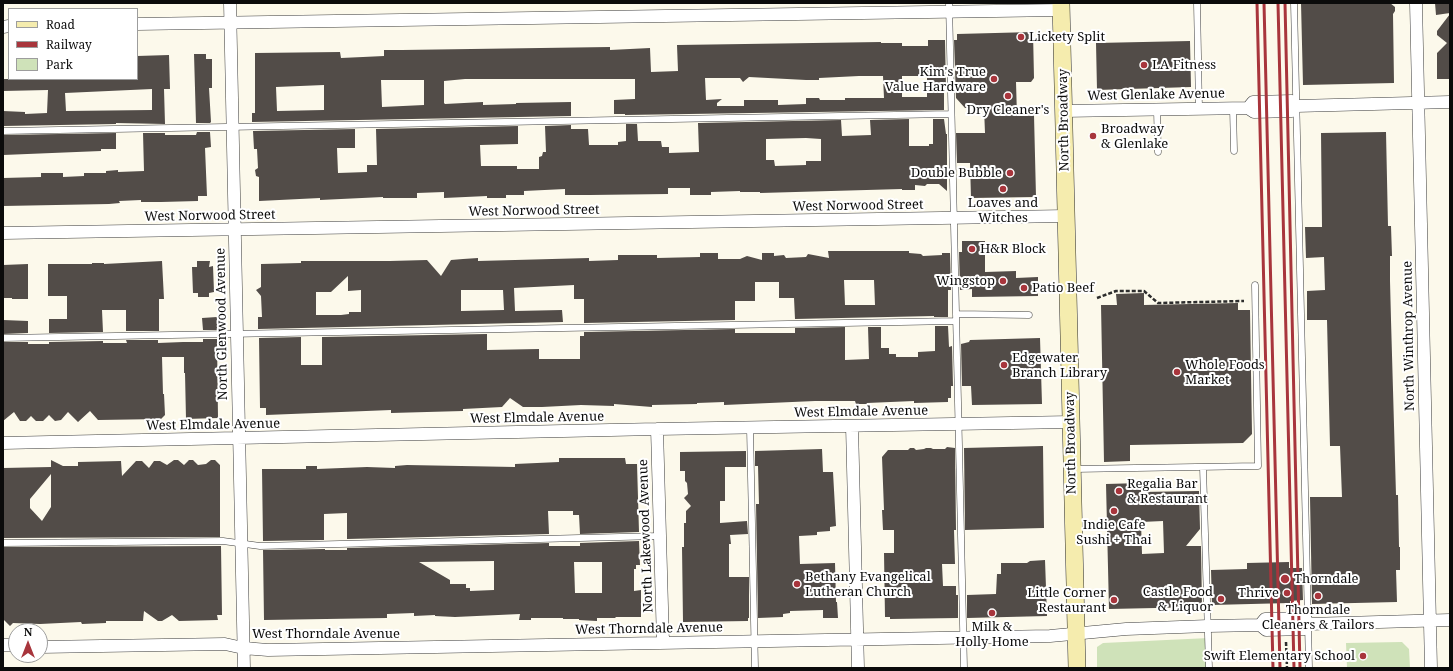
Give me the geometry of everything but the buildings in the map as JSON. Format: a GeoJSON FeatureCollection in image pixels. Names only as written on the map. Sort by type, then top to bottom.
{"type":"FeatureCollection","features":[{"type":"Feature","properties":{"kind":"main road","name":"North Broadway"},"geometry":{"type":"LineString","coordinates":[[1061,6],[1077,668]]}},
{"type":"Feature","properties":{"kind":"street","name":"North Glenwood Avenue"},"geometry":{"type":"LineString","coordinates":[[230,3],[244,668]]}},
{"type":"Feature","properties":{"kind":"street","name":"North Winthrop Avenue"},"geometry":{"type":"LineString","coordinates":[[1416,3],[1431,668]]}},
{"type":"Feature","properties":{"kind":"street"},"geometry":{"type":"LineString","coordinates":[[138,24],[1061,6]]}},
{"type":"Feature","properties":{"kind":"street","name":"West Glenlake Avenue"},"geometry":{"type":"LineString","coordinates":[[1063,110],[1248,108],[1254,112],[1292,110],[1296,106],[1450,102]]}},
{"type":"Feature","properties":{"kind":"street","name":"West Norwood Street"},"geometry":{"type":"LineString","coordinates":[[3,233],[1066,216]]}},
{"type":"Feature","properties":{"kind":"street","name":"West Elmdale Avenue"},"geometry":{"type":"LineString","coordinates":[[3,443],[1071,422]]}},
{"type":"Feature","properties":{"kind":"street"},"geometry":{"type":"LineString","coordinates":[[852,426],[858,668]]}},
{"type":"Feature","properties":{"kind":"street","name":"North Lakewood Avenue"},"geometry":{"type":"LineString","coordinates":[[657,429],[663,643]]}},
{"type":"Feature","properties":{"kind":"street","name":"West Thorndale Avenue"},"geometry":{"type":"LineString","coordinates":[[48,647],[225,644],[243,648],[268,650],[964,638],[1050,636],[1126,629],[1208,626],[1260,625],[1266,630],[1305,629],[1308,624],[1450,620]]}},
{"type":"Feature","properties":{"kind":"lane"},"geometry":{"type":"LineString","coordinates":[[1197,3],[1199,109]]}},
{"type":"Feature","properties":{"kind":"lane"},"geometry":{"type":"LineString","coordinates":[[1294,3],[1309,668]]}},
{"type":"Feature","properties":{"kind":"lane"},"geometry":{"type":"LineString","coordinates":[[949,7],[964,668]]}},
{"type":"Feature","properties":{"kind":"lane"},"geometry":{"type":"LineString","coordinates":[[1233,108],[1234,151]]}},
{"type":"Feature","properties":{"kind":"lane"},"geometry":{"type":"LineString","coordinates":[[1157,110],[1158,152]]}},
{"type":"Feature","properties":{"kind":"lane"},"geometry":{"type":"LineString","coordinates":[[3,131],[951,114]]}},
{"type":"Feature","properties":{"kind":"lane"},"geometry":{"type":"LineString","coordinates":[[1072,469],[1258,466],[1255,286]]}},
{"type":"Feature","properties":{"kind":"lane"},"geometry":{"type":"LineString","coordinates":[[956,314],[1029,315]]}},
{"type":"Feature","properties":{"kind":"lane"},"geometry":{"type":"LineString","coordinates":[[3,338],[956,321]]}},
{"type":"Feature","properties":{"kind":"lane"},"geometry":{"type":"LineString","coordinates":[[750,428],[755,668]]}},
{"type":"Feature","properties":{"kind":"lane"},"geometry":{"type":"LineString","coordinates":[[1203,467],[1209,668]]}},
{"type":"Feature","properties":{"kind":"lane"},"geometry":{"type":"LineString","coordinates":[[3,543],[223,541],[260,546],[660,536]]}},
{"type":"Feature","properties":{"kind":"path"},"geometry":{"type":"LineString","coordinates":[[1097,298],[1116,292],[1144,291],[1158,303],[1244,301]]}},
{"type":"Feature","properties":{"kind":"path"},"geometry":{"type":"LineString","coordinates":[[1286,642],[1287,668]]}},
{"type":"Feature","properties":{"kind":"green space"},"geometry":{"type":"Polygon","coordinates":[[[1209,638],[1209,668],[1097,668],[1097,647],[1103,643],[1209,638]]]}},
{"type":"Feature","properties":{"kind":"green space"},"geometry":{"type":"Polygon","coordinates":[[[1402,642],[1409,649],[1410,668],[1347,668],[1346,643],[1402,642]]]}},
{"type":"Feature","properties":{"kind":"railway"},"geometry":{"type":"LineString","coordinates":[[1257,3],[1273,668]]}},
{"type":"Feature","properties":{"kind":"railway"},"geometry":{"type":"LineString","coordinates":[[1264,3],[1280,668]]}},
{"type":"Feature","properties":{"kind":"railway"},"geometry":{"type":"LineString","coordinates":[[1278,3],[1294,668]]}},
{"type":"Feature","properties":{"kind":"railway"},"geometry":{"type":"LineString","coordinates":[[1285,3],[1300,668]]}},
{"type":"Feature","properties":{"kind":"place","name":"Lickety Split"},"geometry":{"type":"Point","coordinates":[1021,37]}},
{"type":"Feature","properties":{"kind":"place","name":"LA Fitness"},"geometry":{"type":"Point","coordinates":[1144,65]}},
{"type":"Feature","properties":{"kind":"place","name":"Kim's True Value Hardware"},"geometry":{"type":"Point","coordinates":[994,79]}},
{"type":"Feature","properties":{"kind":"place","name":"Dry Cleaner's"},"geometry":{"type":"Point","coordinates":[1008,96]}},
{"type":"Feature","properties":{"kind":"place","name":"Broadway & Glenlake"},"geometry":{"type":"Point","coordinates":[1093,136]}},
{"type":"Feature","properties":{"kind":"place","name":"Double Bubble"},"geometry":{"type":"Point","coordinates":[1010,173]}},
{"type":"Feature","properties":{"kind":"place","name":"Loaves and Witches"},"geometry":{"type":"Point","coordinates":[1003,189]}},
{"type":"Feature","properties":{"kind":"place","name":"H&R Block"},"geometry":{"type":"Point","coordinates":[972,249]}},
{"type":"Feature","properties":{"kind":"place","name":"Wingstop"},"geometry":{"type":"Point","coordinates":[1003,281]}},
{"type":"Feature","properties":{"kind":"place","name":"Patio Beef"},"geometry":{"type":"Point","coordinates":[1024,288]}},
{"type":"Feature","properties":{"kind":"place","name":"Edgewater Branch Library"},"geometry":{"type":"Point","coordinates":[1004,365]}},
{"type":"Feature","properties":{"kind":"place","name":"Whole Foods Market"},"geometry":{"type":"Point","coordinates":[1177,372]}},
{"type":"Feature","properties":{"kind":"place","name":"Regalia Bar & Restaurant"},"geometry":{"type":"Point","coordinates":[1119,491]}},
{"type":"Feature","properties":{"kind":"place","name":"Indie Cafe Sushi + Thai"},"geometry":{"type":"Point","coordinates":[1114,511]}},
{"type":"Feature","properties":{"kind":"place","name":"Thorndale"},"geometry":{"type":"Point","coordinates":[1285,579]}},
{"type":"Feature","properties":{"kind":"place","name":"Bethany Evangelical Lutheran Church"},"geometry":{"type":"Point","coordinates":[797,584]}},
{"type":"Feature","properties":{"kind":"place","name":"Thrive"},"geometry":{"type":"Point","coordinates":[1287,593]}},
{"type":"Feature","properties":{"kind":"place","name":"Thorndale Cleaners & Tailors"},"geometry":{"type":"Point","coordinates":[1318,596]}},
{"type":"Feature","properties":{"kind":"place","name":"Castle Food & Liquor"},"geometry":{"type":"Point","coordinates":[1221,599]}},
{"type":"Feature","properties":{"kind":"place","name":"Little Corner Restaurant"},"geometry":{"type":"Point","coordinates":[1114,600]}},
{"type":"Feature","properties":{"kind":"place","name":"Milk & Holly Home"},"geometry":{"type":"Point","coordinates":[992,613]}},
{"type":"Feature","properties":{"kind":"place","name":"Swift Elementary School"},"geometry":{"type":"Point","coordinates":[1363,656]}}]}
